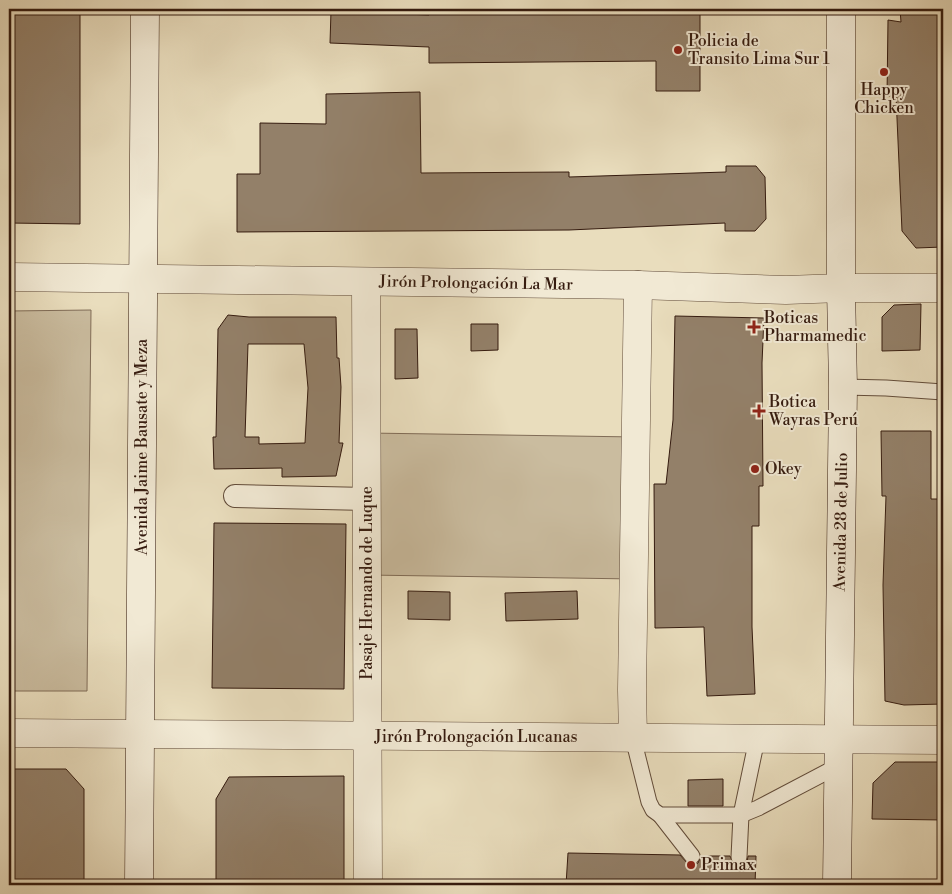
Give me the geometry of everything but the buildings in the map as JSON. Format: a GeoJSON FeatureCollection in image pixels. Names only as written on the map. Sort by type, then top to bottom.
{"type":"FeatureCollection","features":[{"type":"Feature","properties":{"kind":"street","name":"Avenida Jaime Bausate y Meza"},"geometry":{"type":"LineString","coordinates":[[139,885],[145,9]]}},
{"type":"Feature","properties":{"kind":"street","name":"Avenida 28 de Julio"},"geometry":{"type":"LineString","coordinates":[[837,885],[843,388],[841,9]]}},
{"type":"Feature","properties":{"kind":"street","name":"Jirón Prolongación La Mar"},"geometry":{"type":"LineString","coordinates":[[9,277],[638,285],[786,290],[943,288]]}},
{"type":"Feature","properties":{"kind":"street","name":"Pasaje Hernando de Luque"},"geometry":{"type":"LineString","coordinates":[[366,282],[368,885]]}},
{"type":"Feature","properties":{"kind":"street"},"geometry":{"type":"LineString","coordinates":[[633,738],[632,690],[638,285]]}},
{"type":"Feature","properties":{"kind":"street"},"geometry":{"type":"LineString","coordinates":[[235,496],[367,499]]}},
{"type":"Feature","properties":{"kind":"street","name":"Jirón Prolongación Lucanas"},"geometry":{"type":"LineString","coordinates":[[9,733],[943,740]]}},
{"type":"Feature","properties":{"kind":"lane"},"geometry":{"type":"LineString","coordinates":[[843,388],[886,388],[943,392]]}},
{"type":"Feature","properties":{"kind":"lane"},"geometry":{"type":"LineString","coordinates":[[633,738],[649,802],[653,810],[660,815],[692,856]]}},
{"type":"Feature","properties":{"kind":"lane"},"geometry":{"type":"LineString","coordinates":[[739,856],[741,815],[757,739]]}},
{"type":"Feature","properties":{"kind":"lane"},"geometry":{"type":"LineString","coordinates":[[660,815],[741,815],[838,766]]}},
{"type":"Feature","properties":{"kind":"shaded area"},"geometry":{"type":"Polygon","coordinates":[[[91,310],[87,691],[9,691],[9,311],[91,310]]]}},
{"type":"Feature","properties":{"kind":"shaded area"},"geometry":{"type":"Polygon","coordinates":[[[367,433],[637,437],[635,579],[367,575],[367,433]]]}},
{"type":"Feature","properties":{"kind":"place","name":"Policia de Transito Lima Sur 1"},"geometry":{"type":"Point","coordinates":[678,50]}},
{"type":"Feature","properties":{"kind":"place","name":"Happy Chicken"},"geometry":{"type":"Point","coordinates":[884,72]}},
{"type":"Feature","properties":{"kind":"place","name":"Boticas Pharmamedic"},"geometry":{"type":"Point","coordinates":[754,327]}},
{"type":"Feature","properties":{"kind":"place","name":"Botica Wayras Perú"},"geometry":{"type":"Point","coordinates":[759,411]}},
{"type":"Feature","properties":{"kind":"place","name":"Okey"},"geometry":{"type":"Point","coordinates":[755,469]}},
{"type":"Feature","properties":{"kind":"place","name":"Primax"},"geometry":{"type":"Point","coordinates":[691,865]}}]}
